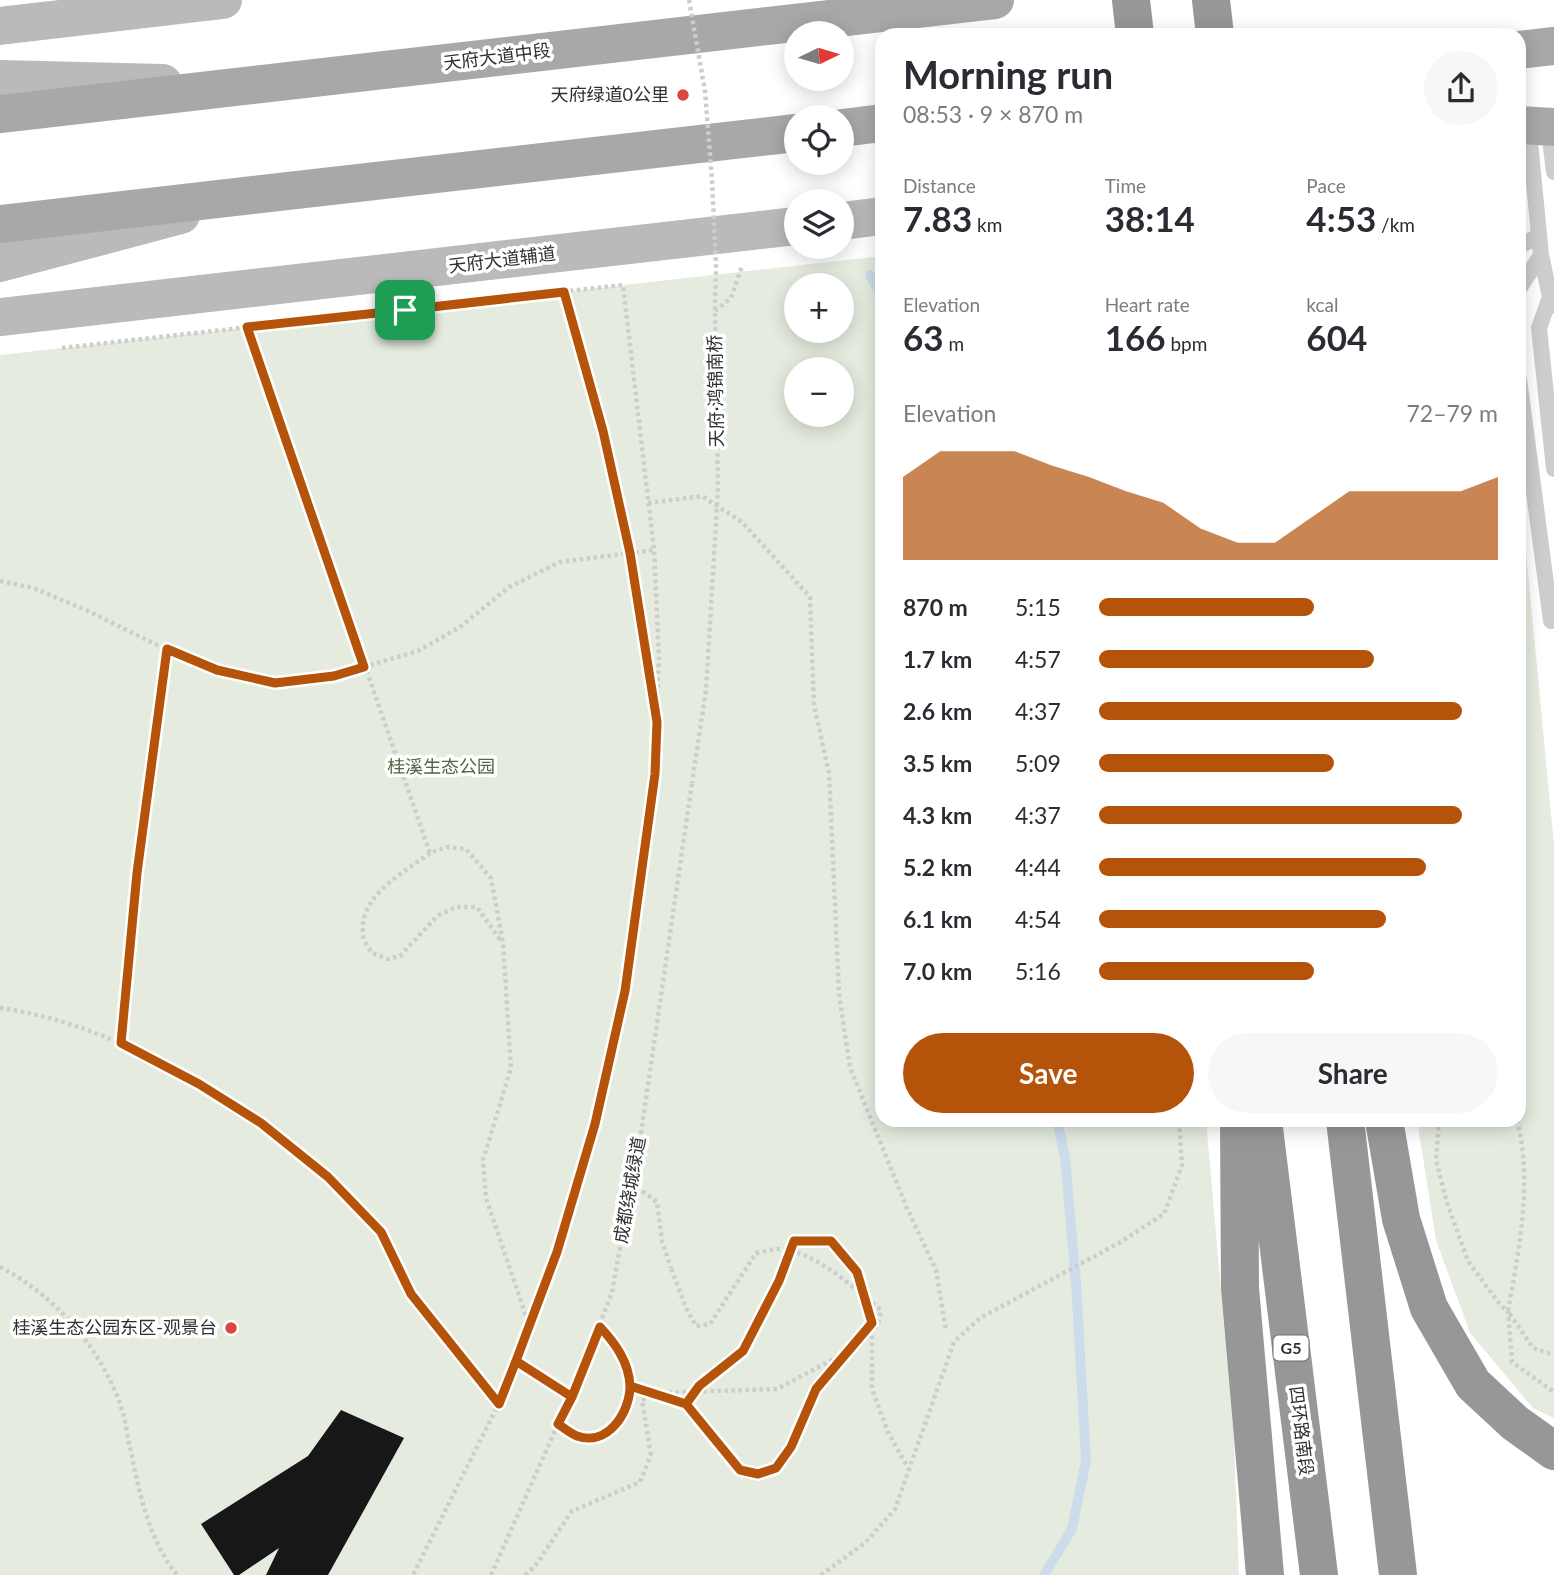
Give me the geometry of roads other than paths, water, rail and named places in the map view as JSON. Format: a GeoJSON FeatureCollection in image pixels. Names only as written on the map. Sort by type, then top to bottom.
{"type":"FeatureCollection","features":[{"type":"Feature","properties":{"kind":"highway"},"geometry":{"type":"LineString","coordinates":[[1131,0],[1134,28]]}},
{"type":"Feature","properties":{"kind":"highway"},"geometry":{"type":"LineString","coordinates":[[1211,0],[1214,28]]}},
{"type":"Feature","properties":{"kind":"highway"},"geometry":{"type":"LineString","coordinates":[[1239,1127],[1240,1288],[1265,1575]]}},
{"type":"Feature","properties":{"kind":"highway","name":"四环路南段"},"geometry":{"type":"LineString","coordinates":[[1264,1127],[1319,1575]]}},
{"type":"Feature","properties":{"kind":"highway"},"geometry":{"type":"LineString","coordinates":[[1346,1127],[1398,1575]]}},
{"type":"Feature","properties":{"kind":"highway"},"geometry":{"type":"LineString","coordinates":[[1385,1127],[1401,1219],[1429,1308],[1473,1384],[1515,1423],[1554,1451]]}},
{"type":"Feature","properties":{"kind":"main road","name":"天府大道中段"},"geometry":{"type":"LineString","coordinates":[[0,114],[995,0]]}},
{"type":"Feature","properties":{"kind":"main road"},"geometry":{"type":"LineString","coordinates":[[1526,49],[1554,46]]}},
{"type":"Feature","properties":{"kind":"main road"},"geometry":{"type":"LineString","coordinates":[[854,126],[875,124]]}},
{"type":"Feature","properties":{"kind":"main road"},"geometry":{"type":"LineString","coordinates":[[0,224],[784,134]]}},
{"type":"Feature","properties":{"kind":"street"},"geometry":{"type":"LineString","coordinates":[[0,26],[223,0]]}},
{"type":"Feature","properties":{"kind":"street"},"geometry":{"type":"LineString","coordinates":[[0,79],[246,86]]}},
{"type":"Feature","properties":{"kind":"street"},"geometry":{"type":"LineString","coordinates":[[0,263],[257,195]]}},
{"type":"Feature","properties":{"kind":"street"},"geometry":{"type":"LineString","coordinates":[[854,220],[875,217]]}},
{"type":"Feature","properties":{"kind":"street","name":"天府大道辅道"},"geometry":{"type":"LineString","coordinates":[[0,317],[784,227]]}},
{"type":"Feature","properties":{"kind":"lane"},"geometry":{"type":"LineString","coordinates":[[1540,141],[1539,236],[1554,315]]}},
{"type":"Feature","properties":{"kind":"lane"},"geometry":{"type":"LineString","coordinates":[[1526,242],[1539,236]]}},
{"type":"Feature","properties":{"kind":"lane"},"geometry":{"type":"LineString","coordinates":[[1526,278],[1541,256]]}},
{"type":"Feature","properties":{"kind":"lane"},"geometry":{"type":"LineString","coordinates":[[1552,296],[1539,328],[1554,469]]}},
{"type":"Feature","properties":{"kind":"lane"},"geometry":{"type":"LineString","coordinates":[[1526,432],[1551,621]]}},
{"type":"Feature","properties":{"kind":"waterway"},"geometry":{"type":"LineString","coordinates":[[870,275],[875,284]]}},
{"type":"Feature","properties":{"kind":"waterway"},"geometry":{"type":"LineString","coordinates":[[1044,1575],[1072,1529],[1086,1461],[1076,1282],[1065,1157],[1059,1127]]}},
{"type":"Feature","properties":{"kind":"place","name":"天府绿道0公里"},"geometry":{"type":"Point","coordinates":[683,95]}},
{"type":"Feature","properties":{"kind":"place","name":"桂溪生态公园东区-观景台"},"geometry":{"type":"Point","coordinates":[231,1328]}},
{"type":"Feature","properties":{"kind":"park label","name":"桂溪生态公园"},"geometry":{"type":"Point","coordinates":[441,767]}}]}
